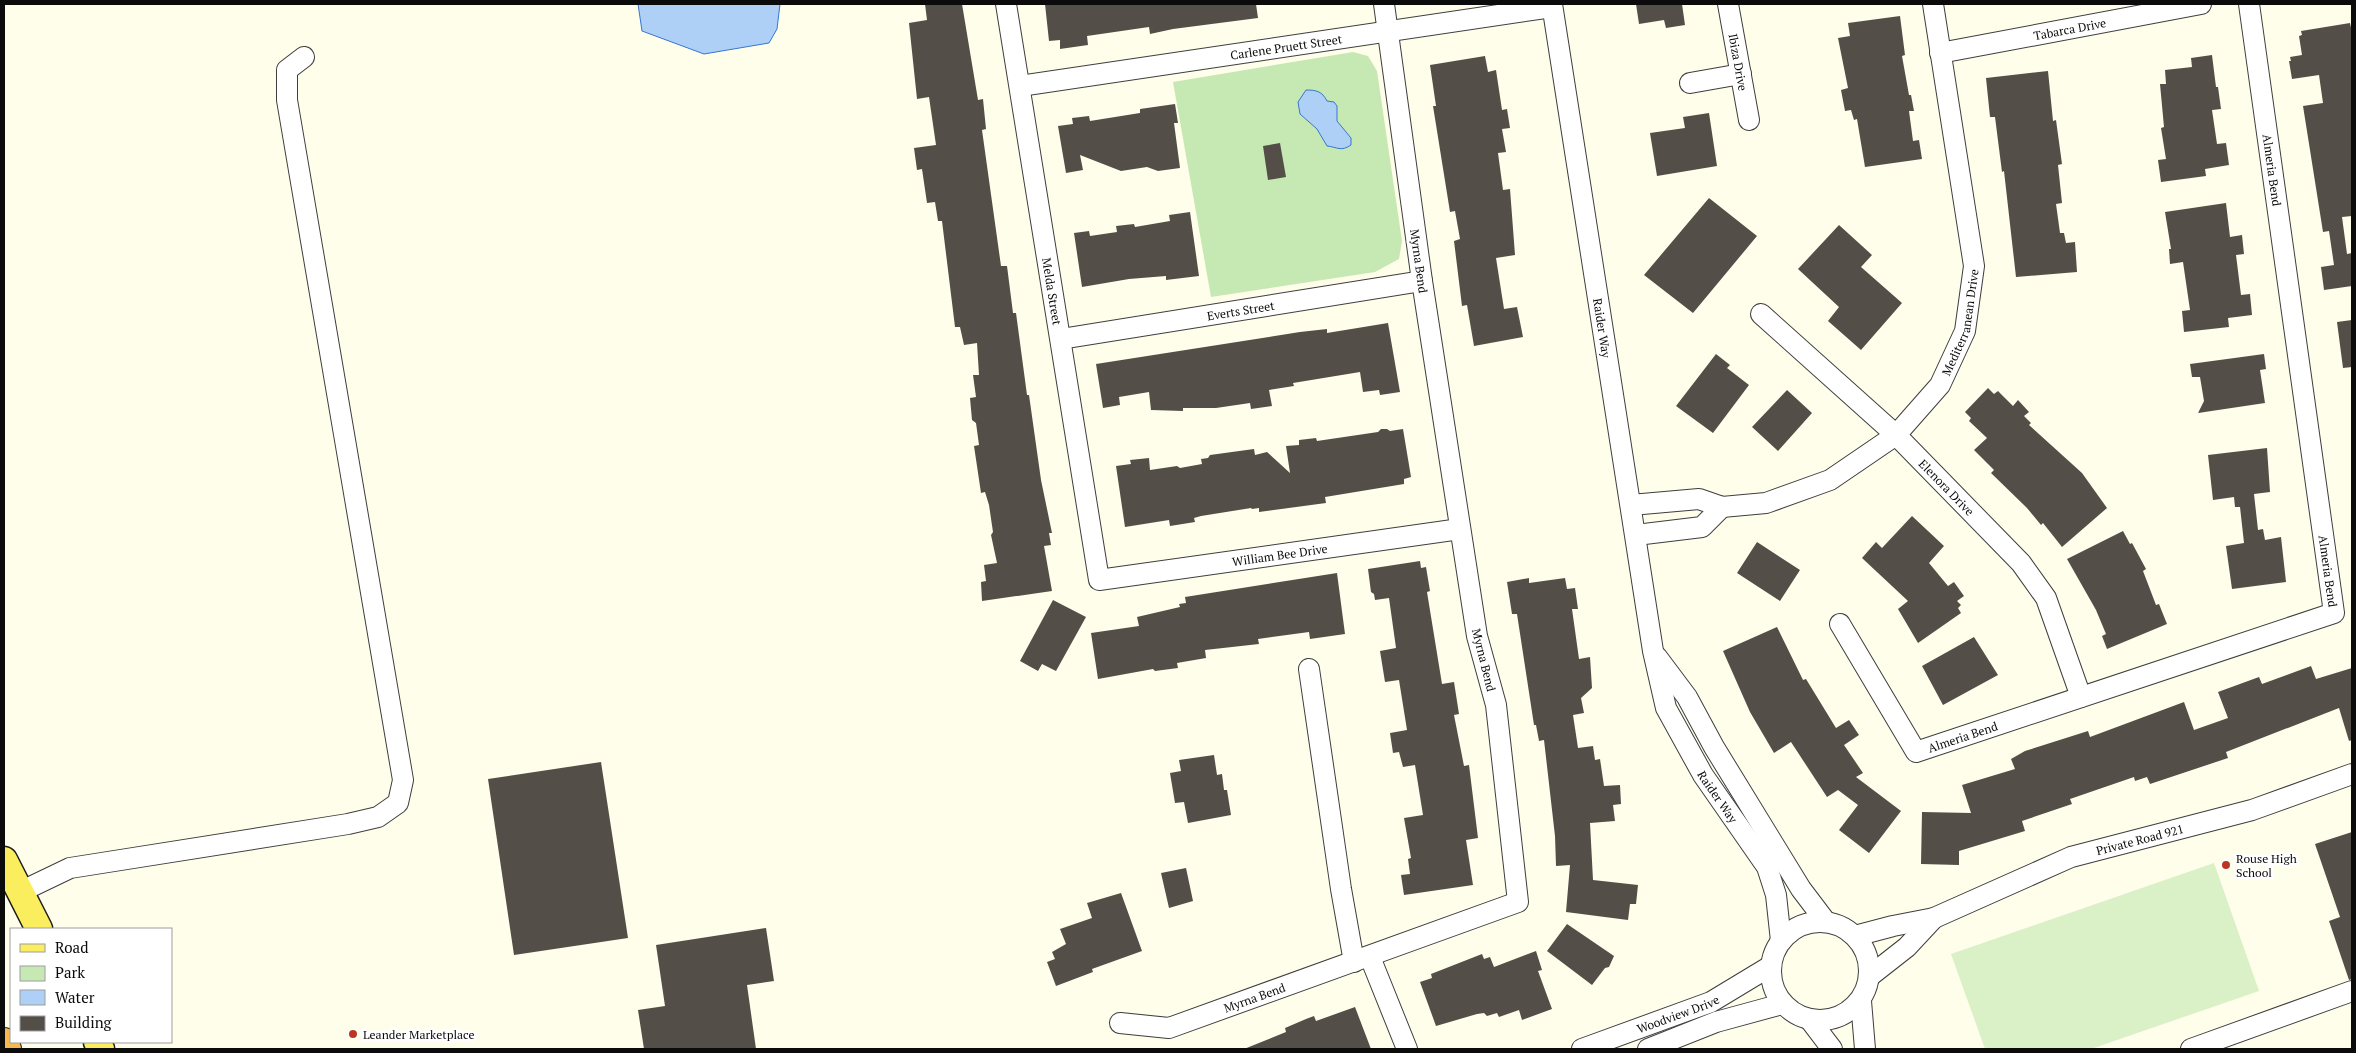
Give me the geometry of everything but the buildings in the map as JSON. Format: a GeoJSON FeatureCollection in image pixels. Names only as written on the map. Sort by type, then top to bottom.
{"type":"FeatureCollection","features":[{"type":"Feature","properties":{"kind":"highway"},"geometry":{"type":"LineString","coordinates":[[4,1042],[8,1049]]}},
{"type":"Feature","properties":{"kind":"main road"},"geometry":{"type":"LineString","coordinates":[[4,860],[39,928]]}},
{"type":"Feature","properties":{"kind":"street","name":"Melda Street"},"geometry":{"type":"LineString","coordinates":[[1006,4],[1099,580]]}},
{"type":"Feature","properties":{"kind":"street","name":"Myrna Bend"},"geometry":{"type":"LineString","coordinates":[[1120,1023],[1169,1028],[1362,960],[1518,902],[1496,705],[1477,636],[1422,281],[1384,4]]}},
{"type":"Feature","properties":{"kind":"street","name":"Ibiza Drive"},"geometry":{"type":"LineString","coordinates":[[1728,4],[1749,120]]}},
{"type":"Feature","properties":{"kind":"street","name":"Mediterranean Drive"},"geometry":{"type":"LineString","coordinates":[[1722,507],[1766,503],[1830,480],[1896,434],[1940,385],[1965,331],[1974,266],[1932,4]]}},
{"type":"Feature","properties":{"kind":"street","name":"Tabarca Drive"},"geometry":{"type":"LineString","coordinates":[[1940,53],[2201,4]]}},
{"type":"Feature","properties":{"kind":"street","name":"Almeria Bend"},"geometry":{"type":"LineString","coordinates":[[1840,624],[1916,752],[2334,614],[2249,4]]}},
{"type":"Feature","properties":{"kind":"street","name":"Carlene Pruett Street"},"geometry":{"type":"LineString","coordinates":[[1020,86],[1388,32],[1552,5]]}},
{"type":"Feature","properties":{"kind":"street","name":"Raider Way"},"geometry":{"type":"LineString","coordinates":[[1552,5],[1653,651],[1666,708],[1703,775],[1767,867],[1776,895],[1781,941]]}},
{"type":"Feature","properties":{"kind":"street"},"geometry":{"type":"LineString","coordinates":[[20,892],[70,868],[348,824],[378,817],[398,802],[403,780],[287,100],[287,70],[304,57]]}},
{"type":"Feature","properties":{"kind":"street"},"geometry":{"type":"LineString","coordinates":[[1690,83],[1741,74]]}},
{"type":"Feature","properties":{"kind":"street","name":"Everts Street"},"geometry":{"type":"LineString","coordinates":[[1061,339],[1422,281]]}},
{"type":"Feature","properties":{"kind":"street","name":"Elenora Drive"},"geometry":{"type":"LineString","coordinates":[[1761,314],[1896,434],[2021,563],[2046,598],[2081,697]]}},
{"type":"Feature","properties":{"kind":"street"},"geometry":{"type":"LineString","coordinates":[[1631,505],[1699,499],[1722,507],[1702,527],[1636,535]]}},
{"type":"Feature","properties":{"kind":"street","name":"William Bee Drive"},"geometry":{"type":"LineString","coordinates":[[1099,580],[1460,529]]}},
{"type":"Feature","properties":{"kind":"street","name":"Raider Way"},"geometry":{"type":"LineString","coordinates":[[1653,651],[1687,697],[1714,747],[1801,889],[1826,922]]}},
{"type":"Feature","properties":{"kind":"street"},"geometry":{"type":"LineString","coordinates":[[1309,669],[1341,889],[1362,960],[1407,1049]]}},
{"type":"Feature","properties":{"kind":"street","name":"Private Road 921"},"geometry":{"type":"LineString","coordinates":[[1855,936],[1934,918],[2071,857],[2252,810],[2352,774]]}},
{"type":"Feature","properties":{"kind":"street","name":"Private Road 921"},"geometry":{"type":"LineString","coordinates":[[1870,976],[1907,946],[1934,918]]}},
{"type":"Feature","properties":{"kind":"street"},"geometry":{"type":"LineString","coordinates":[[1861,1000],[1842,1016],[1826,1021],[1810,1020],[1795,1014],[1782,1004],[1774,989],[1769,967],[1781,941],[1793,930],[1809,923],[1826,922],[1842,927],[1855,936],[1865,949],[1870,964],[1870,976],[1861,1000],[1865,1049]]}},
{"type":"Feature","properties":{"kind":"street","name":"Woodview Drive"},"geometry":{"type":"LineString","coordinates":[[1582,1049],[1711,1002],[1769,967]]}},
{"type":"Feature","properties":{"kind":"street"},"geometry":{"type":"LineString","coordinates":[[2191,1049],[2352,991]]}},
{"type":"Feature","properties":{"kind":"street","name":"Woodview Drive"},"geometry":{"type":"LineString","coordinates":[[1648,1049],[1716,1022],[1782,1004]]}},
{"type":"Feature","properties":{"kind":"street"},"geometry":{"type":"LineString","coordinates":[[1810,1020],[1832,1049]]}},
{"type":"Feature","properties":{"kind":"green space"},"geometry":{"type":"Polygon","coordinates":[[[1353,52],[1368,56],[1377,71],[1402,241],[1399,259],[1375,272],[1211,297],[1173,82],[1353,52]]]}},
{"type":"Feature","properties":{"kind":"green space"},"geometry":{"type":"Polygon","coordinates":[[[2214,863],[2259,991],[2091,1049],[1985,1049],[1951,954],[2214,863]]]}},
{"type":"Feature","properties":{"kind":"water"},"geometry":{"type":"Polygon","coordinates":[[[638,4],[780,4],[777,29],[769,43],[704,54],[642,31],[638,4]]]}},
{"type":"Feature","properties":{"kind":"water"},"geometry":{"type":"Polygon","coordinates":[[[1306,90],[1318,92],[1327,101],[1334,102],[1337,106],[1337,121],[1351,138],[1351,145],[1342,149],[1327,146],[1317,129],[1300,114],[1298,102],[1306,90]]]}},
{"type":"Feature","properties":{"kind":"place","name":"Rouse High School"},"geometry":{"type":"Point","coordinates":[2226,865]}},
{"type":"Feature","properties":{"kind":"place","name":"Leander Marketplace"},"geometry":{"type":"Point","coordinates":[353,1034]}}]}
